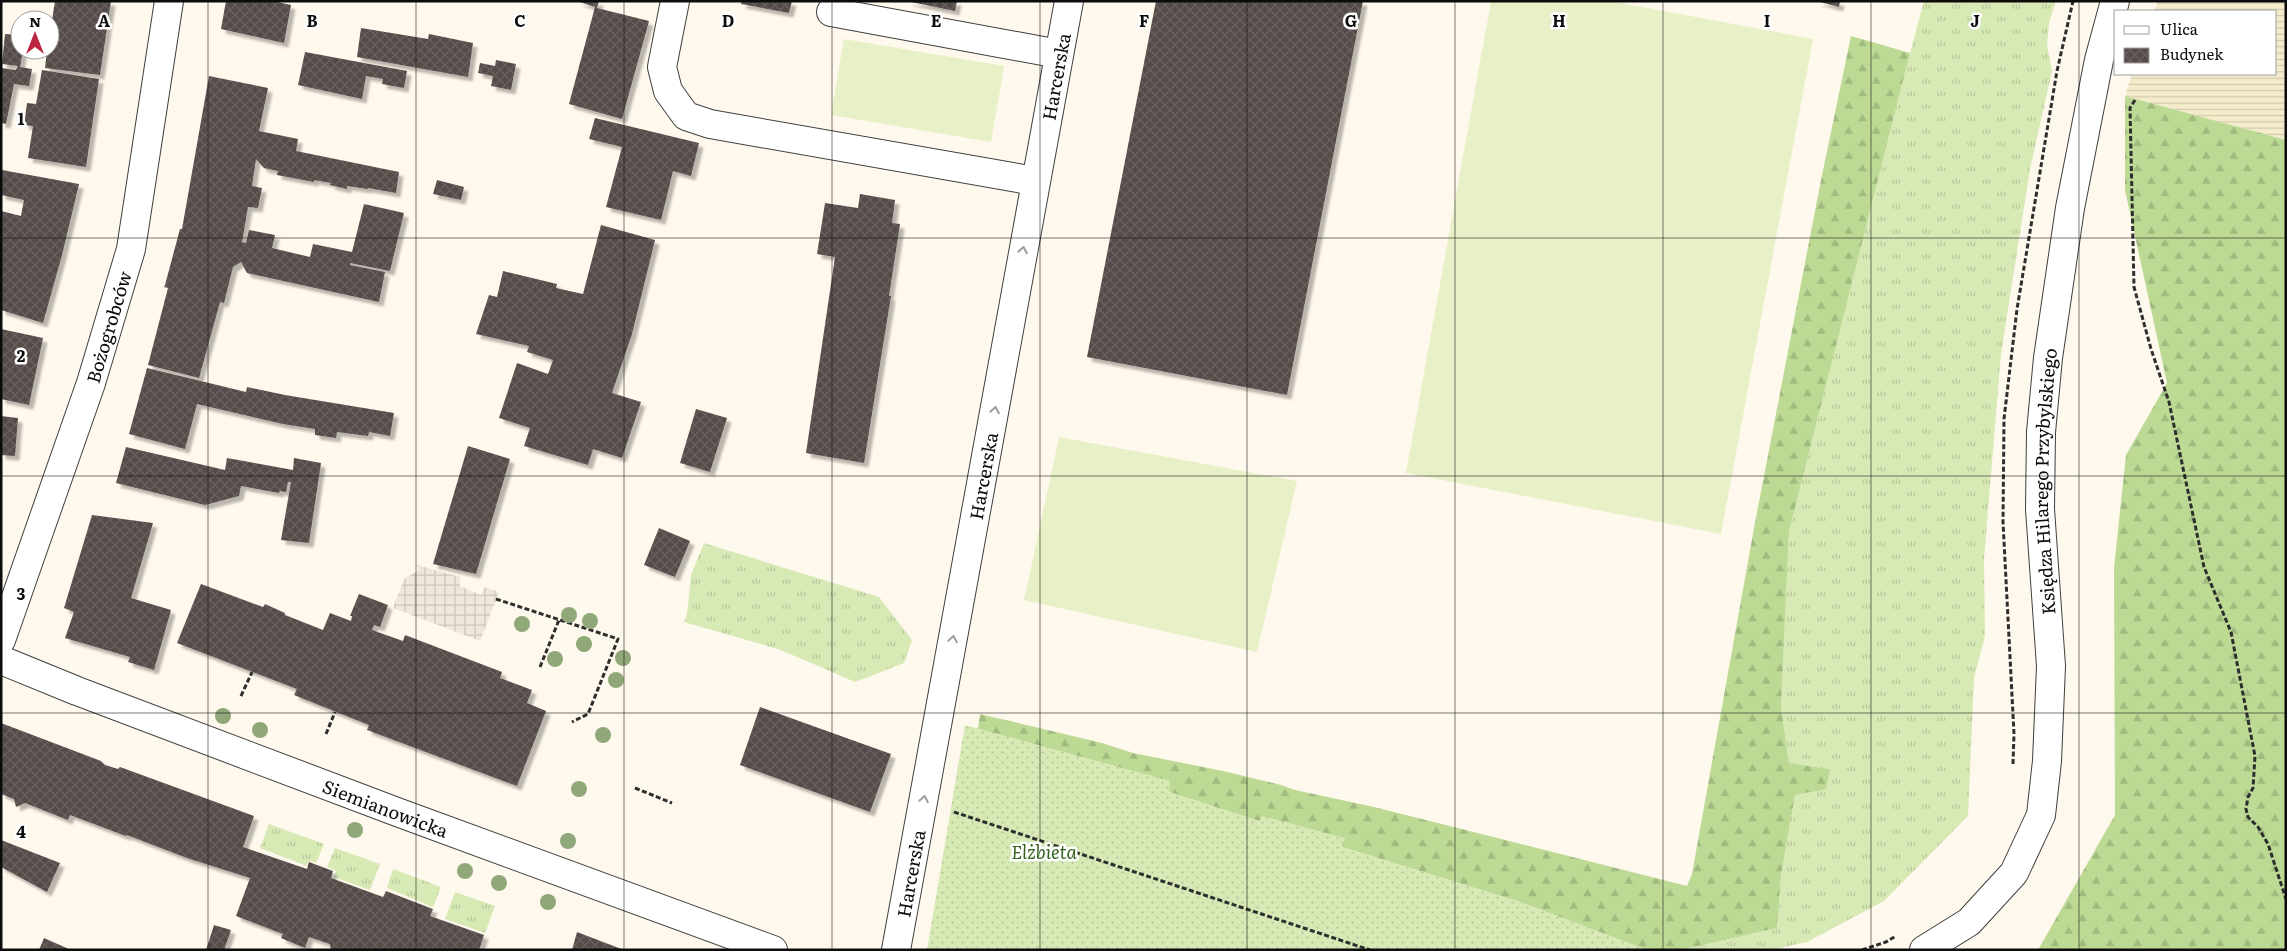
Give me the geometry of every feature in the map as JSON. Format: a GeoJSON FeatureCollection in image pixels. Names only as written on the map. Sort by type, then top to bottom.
{"type":"FeatureCollection","features":[{"type":"Feature","properties":{"kind":"street","name":"Bożogrobców"},"geometry":{"type":"LineString","coordinates":[[1,640],[91,383],[131,249],[169,1]]}},
{"type":"Feature","properties":{"kind":"street"},"geometry":{"type":"LineString","coordinates":[[675,1],[662,67],[668,91],[686,116],[710,124],[1035,182]]}},
{"type":"Feature","properties":{"kind":"street","name":"Harcerska"},"geometry":{"type":"LineString","coordinates":[[896,950],[1068,1]]}},
{"type":"Feature","properties":{"kind":"street","name":"Księdza Hilarego Przybylskiego"},"geometry":{"type":"LineString","coordinates":[[1924,950],[1969,922],[2014,873],[2041,814],[2047,761],[2051,666],[2040,509],[2041,432],[2048,358],[2070,208],[2099,60],[2115,1]]}},
{"type":"Feature","properties":{"kind":"street"},"geometry":{"type":"LineString","coordinates":[[831,12],[1059,54]]}},
{"type":"Feature","properties":{"kind":"street","name":"Siemianowicka"},"geometry":{"type":"LineString","coordinates":[[1,660],[77,691],[406,816],[773,950]]}},
{"type":"Feature","properties":{"kind":"path"},"geometry":{"type":"LineString","coordinates":[[2135,100],[2130,108],[2134,287],[2150,349],[2169,402],[2204,567],[2231,632],[2255,756],[2253,788],[2248,797],[2246,809],[2248,817],[2258,827],[2268,844],[2286,899]]}},
{"type":"Feature","properties":{"kind":"path"},"geometry":{"type":"LineString","coordinates":[[496,599],[618,639],[588,714],[572,722]]}},
{"type":"Feature","properties":{"kind":"path"},"geometry":{"type":"LineString","coordinates":[[540,667],[559,620]]}},
{"type":"Feature","properties":{"kind":"path"},"geometry":{"type":"LineString","coordinates":[[241,696],[252,672]]}},
{"type":"Feature","properties":{"kind":"path"},"geometry":{"type":"LineString","coordinates":[[326,734],[336,712]]}},
{"type":"Feature","properties":{"kind":"path"},"geometry":{"type":"LineString","coordinates":[[635,788],[672,803]]}},
{"type":"Feature","properties":{"kind":"path"},"geometry":{"type":"LineString","coordinates":[[951,811],[1370,950]]}},
{"type":"Feature","properties":{"kind":"shaded area"},"geometry":{"type":"Polygon","coordinates":[[[2158,1],[2286,1],[2286,140],[2125,96],[2132,75],[2277,75],[2277,10],[2154,10],[2158,1]]]}},
{"type":"Feature","properties":{"kind":"shaded area"},"geometry":{"type":"Polygon","coordinates":[[[417,565],[460,577],[460,586],[481,595],[485,587],[499,592],[480,641],[393,608],[404,579],[419,570],[417,565]]]}},
{"type":"Feature","properties":{"kind":"green space"},"geometry":{"type":"Polygon","coordinates":[[[1491,1],[1610,1],[1813,39],[1721,534],[1406,473],[1491,1]]]}},
{"type":"Feature","properties":{"kind":"green space"},"geometry":{"type":"Polygon","coordinates":[[[1924,1],[2056,1],[2049,23],[2047,45],[2052,71],[2030,169],[2001,354],[1984,559],[1985,636],[1974,678],[1968,816],[1884,901],[1807,942],[1771,950],[1681,950],[1777,928],[1781,876],[1795,795],[1830,769],[1789,763],[1781,707],[1789,532],[1924,1]]]}},
{"type":"Feature","properties":{"kind":"green space"},"geometry":{"type":"Polygon","coordinates":[[[1851,36],[1910,53],[1789,532],[1781,707],[1789,763],[1830,769],[1826,789],[1795,795],[1781,876],[1777,928],[1681,950],[1647,950],[1523,903],[1342,847],[1344,839],[1259,821],[1169,792],[1169,781],[978,729],[980,714],[1102,743],[1133,753],[1223,771],[1295,790],[1374,807],[1687,886],[1692,874],[1754,528],[1820,185],[1851,36]]]}},
{"type":"Feature","properties":{"kind":"green space"},"geometry":{"type":"Polygon","coordinates":[[[844,39],[1004,66],[991,142],[831,115],[844,39]]]}},
{"type":"Feature","properties":{"kind":"green space"},"geometry":{"type":"Polygon","coordinates":[[[2125,96],[2286,140],[2286,950],[2038,950],[2115,815],[2114,568],[2126,455],[2167,383],[2125,190],[2125,96]]]}},
{"type":"Feature","properties":{"kind":"green space"},"geometry":{"type":"Polygon","coordinates":[[[1059,437],[1297,481],[1257,652],[1024,600],[1059,437]]]}},
{"type":"Feature","properties":{"kind":"green space"},"geometry":{"type":"Polygon","coordinates":[[[704,543],[879,597],[912,640],[904,663],[855,682],[781,650],[684,622],[687,614],[691,575],[704,543]]]}},
{"type":"Feature","properties":{"kind":"green space","name":"Elżbieta"},"geometry":{"type":"Polygon","coordinates":[[[965,725],[1170,781],[1169,792],[1259,821],[1262,816],[1345,838],[1342,847],[1523,903],[1647,950],[927,950],[965,725]]]}},
{"type":"Feature","properties":{"kind":"green space"},"geometry":{"type":"Polygon","coordinates":[[[269,824],[324,844],[316,863],[309,861],[307,866],[260,848],[269,824]]]}},
{"type":"Feature","properties":{"kind":"green space"},"geometry":{"type":"Polygon","coordinates":[[[335,848],[380,864],[370,890],[334,877],[336,871],[327,867],[335,848]]]}},
{"type":"Feature","properties":{"kind":"green space"},"geometry":{"type":"Polygon","coordinates":[[[393,869],[441,887],[433,907],[387,888],[393,869]]]}},
{"type":"Feature","properties":{"kind":"green space"},"geometry":{"type":"Polygon","coordinates":[[[455,892],[495,906],[485,933],[445,919],[455,892]]]}},
{"type":"Feature","properties":{"kind":"building"},"geometry":{"type":"Polygon","coordinates":[[[55,1],[111,1],[100,75],[45,68],[46,60],[60,60],[60,10],[54,10],[55,1]]]}},
{"type":"Feature","properties":{"kind":"building"},"geometry":{"type":"Polygon","coordinates":[[[226,1],[273,1],[291,5],[284,43],[221,29],[226,1]]]}},
{"type":"Feature","properties":{"kind":"building"},"geometry":{"type":"Polygon","coordinates":[[[577,1],[599,1],[597,8],[649,21],[622,119],[569,104],[595,7],[577,1]]]}},
{"type":"Feature","properties":{"kind":"building"},"geometry":{"type":"Polygon","coordinates":[[[742,1],[792,1],[789,13],[741,4],[742,1]]]}},
{"type":"Feature","properties":{"kind":"building"},"geometry":{"type":"Polygon","coordinates":[[[906,1],[957,1],[955,11],[906,1]]]}},
{"type":"Feature","properties":{"kind":"building"},"geometry":{"type":"Polygon","coordinates":[[[1156,1],[1363,1],[1287,395],[1087,357],[1156,1]]]}},
{"type":"Feature","properties":{"kind":"building"},"geometry":{"type":"Polygon","coordinates":[[[1816,1],[1840,1],[1839,7],[1816,1]]]}},
{"type":"Feature","properties":{"kind":"building"},"geometry":{"type":"Polygon","coordinates":[[[361,28],[428,39],[429,34],[473,43],[468,77],[357,57],[361,28]]]}},
{"type":"Feature","properties":{"kind":"building"},"geometry":{"type":"Polygon","coordinates":[[[5,34],[10,34],[10,60],[21,60],[20,67],[32,69],[29,86],[14,84],[6,124],[1,123],[1,68],[16,70],[18,66],[2,64],[5,34]]]}},
{"type":"Feature","properties":{"kind":"building"},"geometry":{"type":"Polygon","coordinates":[[[305,52],[407,71],[404,88],[382,84],[383,79],[366,76],[362,99],[298,85],[305,52]]]}},
{"type":"Feature","properties":{"kind":"building"},"geometry":{"type":"Polygon","coordinates":[[[496,60],[516,64],[511,90],[491,86],[493,76],[478,73],[480,63],[495,66],[496,60]]]}},
{"type":"Feature","properties":{"kind":"building"},"geometry":{"type":"Polygon","coordinates":[[[42,70],[99,79],[86,167],[28,158],[33,126],[24,125],[27,103],[36,104],[42,70]]]}},
{"type":"Feature","properties":{"kind":"building"},"geometry":{"type":"Polygon","coordinates":[[[209,76],[268,88],[259,131],[298,139],[296,151],[399,172],[396,193],[347,186],[347,189],[330,185],[331,183],[314,180],[314,182],[277,175],[278,171],[264,168],[256,159],[252,186],[262,188],[258,208],[248,207],[242,242],[246,243],[249,230],[275,235],[272,248],[310,257],[313,244],[352,252],[364,204],[404,213],[390,271],[350,263],[350,265],[385,272],[379,302],[247,273],[241,262],[233,267],[224,303],[220,302],[199,378],[148,365],[168,288],[164,287],[180,229],[182,229],[209,76]]]}},
{"type":"Feature","properties":{"kind":"building"},"geometry":{"type":"Polygon","coordinates":[[[595,118],[699,143],[691,176],[673,171],[661,220],[606,207],[622,147],[589,139],[595,118]]]}},
{"type":"Feature","properties":{"kind":"building"},"geometry":{"type":"Polygon","coordinates":[[[2,170],[79,184],[43,323],[1,310],[1,211],[21,216],[24,200],[1,195],[2,170]]]}},
{"type":"Feature","properties":{"kind":"building"},"geometry":{"type":"Polygon","coordinates":[[[437,180],[464,187],[461,200],[433,194],[437,180]]]}},
{"type":"Feature","properties":{"kind":"building"},"geometry":{"type":"Polygon","coordinates":[[[860,194],[895,200],[892,223],[900,224],[889,296],[891,296],[864,463],[806,453],[835,257],[817,254],[825,203],[858,208],[860,194]]]}},
{"type":"Feature","properties":{"kind":"building"},"geometry":{"type":"Polygon","coordinates":[[[601,225],[655,240],[632,334],[612,393],[641,402],[622,458],[593,449],[588,465],[524,446],[530,428],[499,418],[517,363],[548,374],[553,360],[527,352],[529,346],[476,334],[489,295],[497,297],[503,271],[557,284],[556,288],[583,294],[601,225]]]}},
{"type":"Feature","properties":{"kind":"building"},"geometry":{"type":"Polygon","coordinates":[[[1,329],[43,338],[29,405],[1,399],[1,329]]]}},
{"type":"Feature","properties":{"kind":"building"},"geometry":{"type":"Polygon","coordinates":[[[147,368],[246,392],[247,387],[394,413],[390,436],[369,432],[368,436],[337,432],[336,438],[315,435],[315,429],[283,424],[197,404],[185,449],[129,434],[147,368]]]}},
{"type":"Feature","properties":{"kind":"building"},"geometry":{"type":"Polygon","coordinates":[[[696,409],[727,418],[710,472],[680,463],[696,409]]]}},
{"type":"Feature","properties":{"kind":"building"},"geometry":{"type":"Polygon","coordinates":[[[1,416],[18,418],[15,456],[1,455],[1,416]]]}},
{"type":"Feature","properties":{"kind":"building"},"geometry":{"type":"Polygon","coordinates":[[[468,446],[510,459],[476,574],[433,564],[468,446]]]}},
{"type":"Feature","properties":{"kind":"building"},"geometry":{"type":"Polygon","coordinates":[[[126,447],[225,470],[227,458],[293,470],[294,458],[321,463],[309,543],[281,540],[291,482],[288,482],[286,492],[280,491],[279,493],[241,486],[239,496],[205,505],[116,483],[126,447]]]}},
{"type":"Feature","properties":{"kind":"building"},"geometry":{"type":"Polygon","coordinates":[[[92,515],[153,523],[131,598],[171,610],[154,670],[128,662],[130,657],[65,638],[74,612],[64,608],[92,515]]]}},
{"type":"Feature","properties":{"kind":"building"},"geometry":{"type":"Polygon","coordinates":[[[659,528],[690,541],[675,577],[644,565],[659,528]]]}},
{"type":"Feature","properties":{"kind":"building"},"geometry":{"type":"Polygon","coordinates":[[[201,584],[263,607],[265,604],[285,613],[285,615],[323,630],[330,613],[351,621],[352,616],[350,616],[359,594],[388,605],[380,627],[374,625],[372,630],[403,641],[405,635],[502,672],[500,678],[532,690],[527,703],[546,711],[517,786],[367,730],[369,725],[294,695],[297,689],[177,643],[201,584]]]}},
{"type":"Feature","properties":{"kind":"building"},"geometry":{"type":"Polygon","coordinates":[[[760,707],[891,754],[870,812],[740,765],[760,707]]]}},
{"type":"Feature","properties":{"kind":"building"},"geometry":{"type":"Polygon","coordinates":[[[1,723],[101,761],[105,765],[118,769],[120,767],[254,816],[243,847],[307,869],[309,862],[333,871],[331,878],[383,897],[386,891],[433,909],[430,916],[484,935],[479,950],[331,950],[330,944],[309,937],[305,948],[281,938],[283,934],[236,916],[250,878],[187,858],[70,815],[68,820],[25,803],[16,807],[14,799],[1,794],[1,723]]]}},
{"type":"Feature","properties":{"kind":"building"},"geometry":{"type":"Polygon","coordinates":[[[1,840],[60,863],[47,892],[1,867],[1,840]]]}},
{"type":"Feature","properties":{"kind":"building"},"geometry":{"type":"Polygon","coordinates":[[[214,925],[231,930],[224,950],[206,950],[214,925]]]}},
{"type":"Feature","properties":{"kind":"building"},"geometry":{"type":"Polygon","coordinates":[[[577,932],[624,950],[572,950],[577,932]]]}},
{"type":"Feature","properties":{"kind":"building"},"geometry":{"type":"Polygon","coordinates":[[[44,938],[71,950],[39,950],[44,938]]]}}]}
